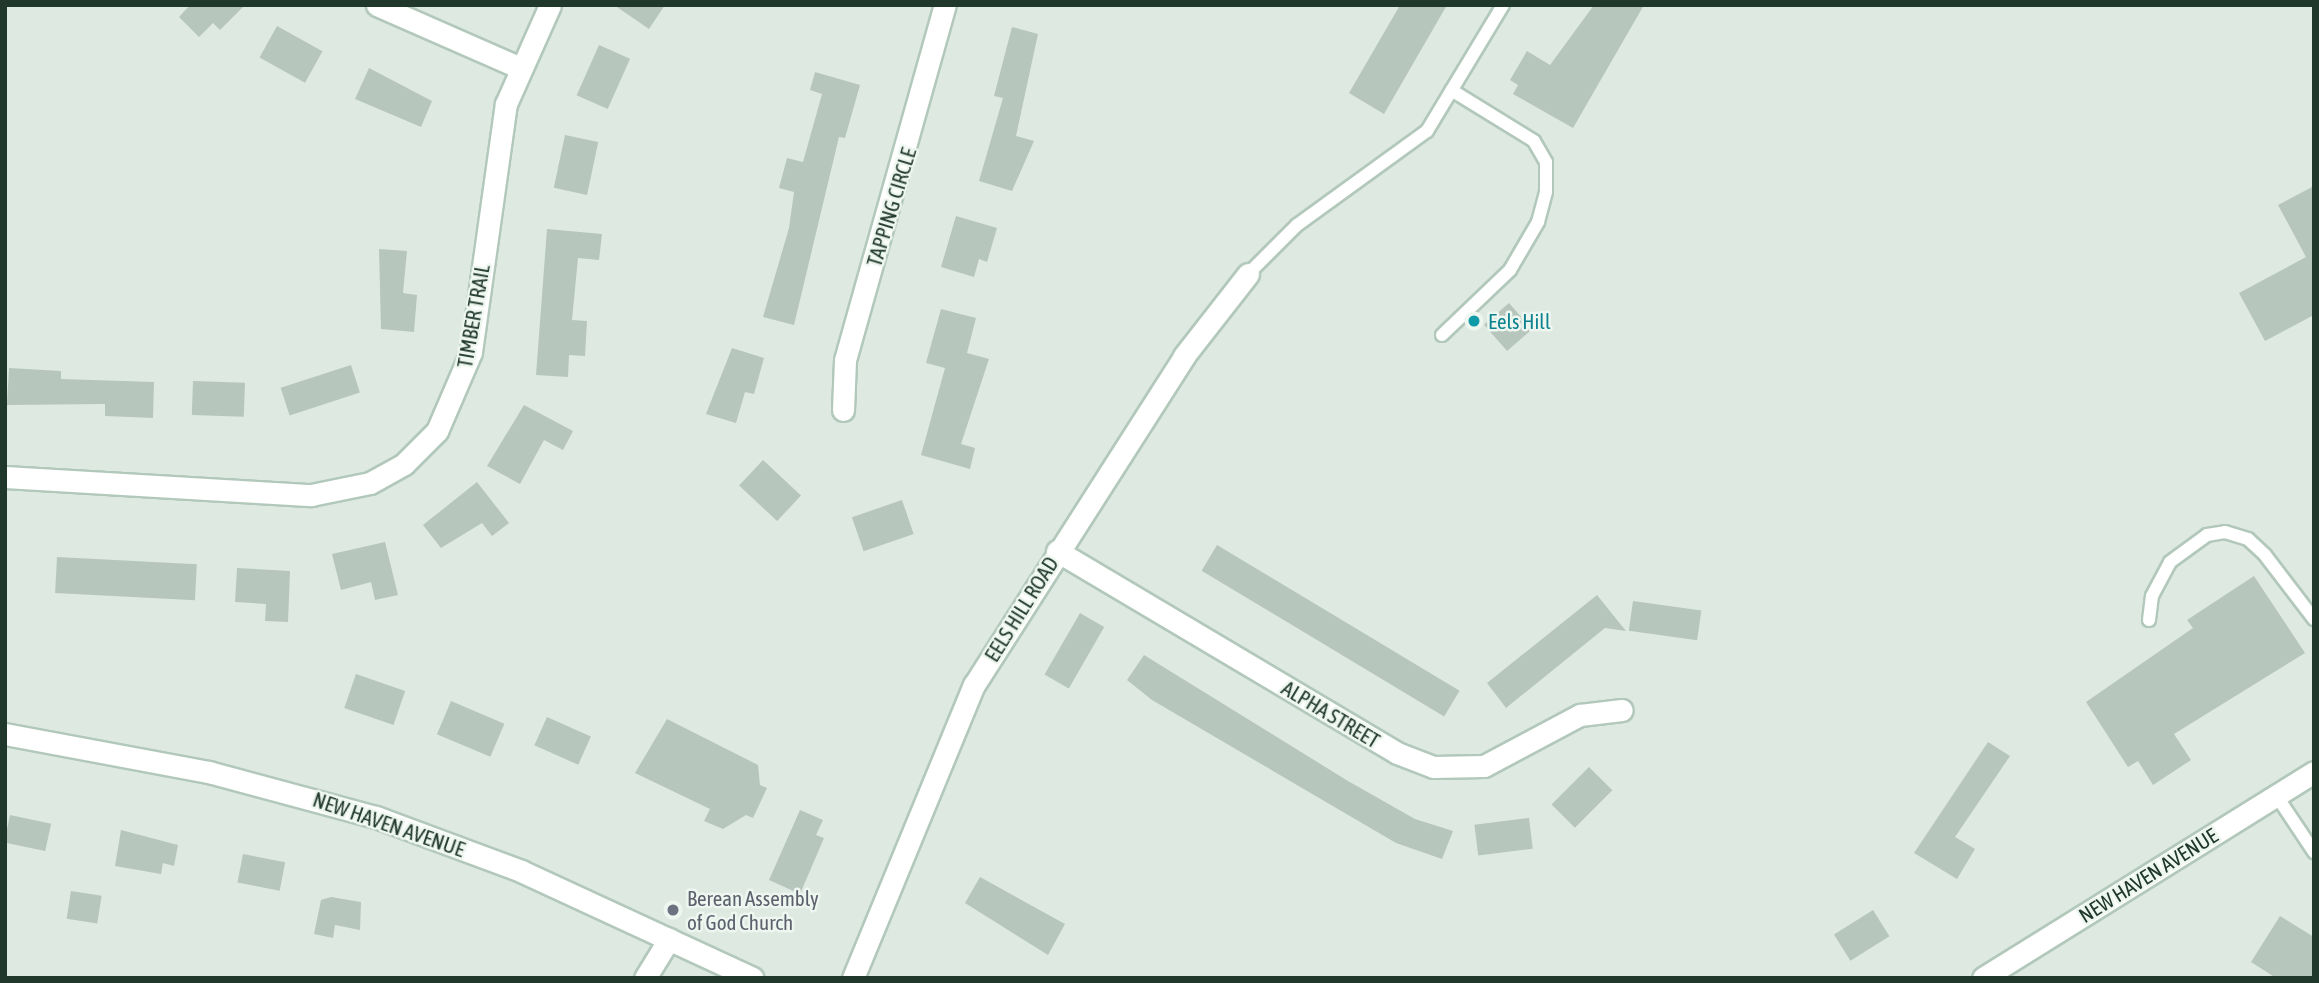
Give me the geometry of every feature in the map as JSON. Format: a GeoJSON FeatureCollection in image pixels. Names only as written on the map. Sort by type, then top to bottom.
{"type":"FeatureCollection","features":[{"type":"Feature","properties":{"kind":"street"},"geometry":{"type":"LineString","coordinates":[[377,5],[518,67]]}},
{"type":"Feature","properties":{"kind":"street","name":"TIMBER TRAIL"},"geometry":{"type":"LineString","coordinates":[[5,477],[311,495],[370,484],[404,464],[437,431],[471,352],[493,161],[518,67],[550,5]]}},
{"type":"Feature","properties":{"kind":"street","name":"TAPPING CIRCLE"},"geometry":{"type":"LineString","coordinates":[[843,410],[845,360],[945,5]]}},
{"type":"Feature","properties":{"kind":"street","name":"EELS HILL ROAD"},"geometry":{"type":"LineString","coordinates":[[853,978],[974,685],[1057,551],[1184,356],[1248,274]]}},
{"type":"Feature","properties":{"kind":"street","name":"ALPHA STREET"},"geometry":{"type":"LineString","coordinates":[[1057,551],[1397,753],[1433,768],[1484,766],[1580,715],[1622,710]]}},
{"type":"Feature","properties":{"kind":"street","name":"NEW HAVEN AVENUE"},"geometry":{"type":"LineString","coordinates":[[5,734],[209,772],[376,817],[521,872],[753,978]]}},
{"type":"Feature","properties":{"kind":"street","name":"NEW HAVEN AVENUE"},"geometry":{"type":"LineString","coordinates":[[1983,978],[2314,772]]}},
{"type":"Feature","properties":{"kind":"street"},"geometry":{"type":"LineString","coordinates":[[645,978],[669,939]]}},
{"type":"Feature","properties":{"kind":"lane"},"geometry":{"type":"LineString","coordinates":[[1248,274],[1297,225],[1427,131],[1503,5]]}},
{"type":"Feature","properties":{"kind":"lane"},"geometry":{"type":"LineString","coordinates":[[1441,335],[1510,270],[1538,222],[1546,192],[1546,162],[1534,141],[1451,90]]}},
{"type":"Feature","properties":{"kind":"lane"},"geometry":{"type":"LineString","coordinates":[[2149,620],[2152,596],[2170,562],[2207,535],[2225,532],[2248,539],[2265,555],[2314,619]]}},
{"type":"Feature","properties":{"kind":"lane"},"geometry":{"type":"LineString","coordinates":[[2276,796],[2313,849]]}},
{"type":"Feature","properties":{"kind":"building"},"geometry":{"type":"Polygon","coordinates":[[[190,5],[245,5],[220,30],[213,23],[199,37],[179,17],[190,5]]]}},
{"type":"Feature","properties":{"kind":"building"},"geometry":{"type":"Polygon","coordinates":[[[614,5],[665,5],[649,29],[614,5]]]}},
{"type":"Feature","properties":{"kind":"building"},"geometry":{"type":"Polygon","coordinates":[[[1400,5],[1447,5],[1384,114],[1349,93],[1400,5]]]}},
{"type":"Feature","properties":{"kind":"building"},"geometry":{"type":"Polygon","coordinates":[[[1594,5],[1644,5],[1573,128],[1513,94],[1518,85],[1510,80],[1527,51],[1550,65],[1594,5]]]}},
{"type":"Feature","properties":{"kind":"building"},"geometry":{"type":"Polygon","coordinates":[[[277,26],[322,51],[305,83],[260,57],[277,26]]]}},
{"type":"Feature","properties":{"kind":"building"},"geometry":{"type":"Polygon","coordinates":[[[1012,27],[1038,34],[1016,136],[1034,141],[1012,191],[979,181],[1003,98],[994,96],[1012,27]]]}},
{"type":"Feature","properties":{"kind":"building"},"geometry":{"type":"Polygon","coordinates":[[[599,45],[630,59],[608,109],[577,95],[599,45]]]}},
{"type":"Feature","properties":{"kind":"building"},"geometry":{"type":"Polygon","coordinates":[[[369,68],[432,101],[421,127],[355,99],[369,68]]]}},
{"type":"Feature","properties":{"kind":"building"},"geometry":{"type":"Polygon","coordinates":[[[815,72],[860,85],[845,138],[839,137],[794,325],[763,317],[789,228],[794,192],[779,188],[787,158],[803,162],[822,94],[810,90],[815,72]]]}},
{"type":"Feature","properties":{"kind":"building"},"geometry":{"type":"Polygon","coordinates":[[[565,135],[598,142],[587,195],[554,188],[565,135]]]}},
{"type":"Feature","properties":{"kind":"building"},"geometry":{"type":"Polygon","coordinates":[[[2314,186],[2314,315],[2265,341],[2239,293],[2306,257],[2278,205],[2314,186]]]}},
{"type":"Feature","properties":{"kind":"building"},"geometry":{"type":"Polygon","coordinates":[[[956,216],[997,228],[987,262],[979,259],[974,277],[941,267],[956,216]]]}},
{"type":"Feature","properties":{"kind":"building"},"geometry":{"type":"Polygon","coordinates":[[[547,229],[602,234],[599,260],[578,258],[572,320],[587,321],[585,356],[569,355],[568,377],[536,375],[547,229]]]}},
{"type":"Feature","properties":{"kind":"building"},"geometry":{"type":"Polygon","coordinates":[[[379,249],[407,251],[403,293],[417,295],[414,332],[381,329],[379,249]]]}},
{"type":"Feature","properties":{"kind":"building"},"geometry":{"type":"Polygon","coordinates":[[[1509,303],[1532,329],[1507,351],[1484,325],[1509,303]]]}},
{"type":"Feature","properties":{"kind":"building"},"geometry":{"type":"Polygon","coordinates":[[[941,309],[976,318],[967,353],[989,359],[961,444],[975,448],[970,469],[921,455],[945,368],[926,363],[941,309]]]}},
{"type":"Feature","properties":{"kind":"building"},"geometry":{"type":"Polygon","coordinates":[[[732,348],[764,358],[754,394],[745,392],[736,423],[706,414],[732,348]]]}},
{"type":"Feature","properties":{"kind":"building"},"geometry":{"type":"Polygon","coordinates":[[[351,365],[360,393],[290,415],[281,388],[351,365]]]}},
{"type":"Feature","properties":{"kind":"building"},"geometry":{"type":"Polygon","coordinates":[[[9,368],[61,371],[61,379],[154,382],[153,418],[105,416],[105,404],[7,405],[9,368]]]}},
{"type":"Feature","properties":{"kind":"building"},"geometry":{"type":"Polygon","coordinates":[[[193,381],[245,383],[244,417],[192,415],[193,381]]]}},
{"type":"Feature","properties":{"kind":"building"},"geometry":{"type":"Polygon","coordinates":[[[524,405],[573,431],[563,450],[544,440],[520,484],[487,466],[524,405]]]}},
{"type":"Feature","properties":{"kind":"building"},"geometry":{"type":"Polygon","coordinates":[[[763,460],[801,495],[777,521],[739,486],[763,460]]]}},
{"type":"Feature","properties":{"kind":"building"},"geometry":{"type":"Polygon","coordinates":[[[477,482],[509,523],[492,536],[482,523],[441,548],[423,525],[477,482]]]}},
{"type":"Feature","properties":{"kind":"building"},"geometry":{"type":"Polygon","coordinates":[[[902,500],[914,534],[864,551],[852,517],[902,500]]]}},
{"type":"Feature","properties":{"kind":"building"},"geometry":{"type":"Polygon","coordinates":[[[385,542],[398,595],[375,600],[371,582],[341,590],[332,554],[385,542]]]}},
{"type":"Feature","properties":{"kind":"building"},"geometry":{"type":"Polygon","coordinates":[[[1217,545],[1460,691],[1444,716],[1202,571],[1217,545]]]}},
{"type":"Feature","properties":{"kind":"building"},"geometry":{"type":"Polygon","coordinates":[[[57,557],[197,564],[195,600],[55,593],[57,557]]]}},
{"type":"Feature","properties":{"kind":"building"},"geometry":{"type":"Polygon","coordinates":[[[237,568],[290,571],[288,622],[265,621],[266,604],[235,602],[237,568]]]}},
{"type":"Feature","properties":{"kind":"building"},"geometry":{"type":"Polygon","coordinates":[[[2254,576],[2305,653],[2174,734],[2191,760],[2153,785],[2138,761],[2128,767],[2086,702],[2193,628],[2187,620],[2254,576]]]}},
{"type":"Feature","properties":{"kind":"building"},"geometry":{"type":"Polygon","coordinates":[[[1597,595],[1626,631],[1605,628],[1506,708],[1487,683],[1597,595]]]}},
{"type":"Feature","properties":{"kind":"building"},"geometry":{"type":"Polygon","coordinates":[[[1633,601],[1701,611],[1697,640],[1629,631],[1633,601]]]}},
{"type":"Feature","properties":{"kind":"building"},"geometry":{"type":"Polygon","coordinates":[[[1080,613],[1104,627],[1069,688],[1044,674],[1080,613]]]}},
{"type":"Feature","properties":{"kind":"building"},"geometry":{"type":"Polygon","coordinates":[[[1144,655],[1348,781],[1415,819],[1453,831],[1442,859],[1396,843],[1152,700],[1127,680],[1144,655]]]}},
{"type":"Feature","properties":{"kind":"building"},"geometry":{"type":"Polygon","coordinates":[[[356,674],[405,691],[393,725],[344,708],[356,674]]]}},
{"type":"Feature","properties":{"kind":"building"},"geometry":{"type":"Polygon","coordinates":[[[451,701],[504,724],[490,757],[437,734],[451,701]]]}},
{"type":"Feature","properties":{"kind":"building"},"geometry":{"type":"Polygon","coordinates":[[[547,717],[591,737],[578,765],[534,745],[547,717]]]}},
{"type":"Feature","properties":{"kind":"building"},"geometry":{"type":"Polygon","coordinates":[[[667,719],[758,765],[760,785],[767,788],[753,818],[746,815],[723,829],[704,821],[710,809],[635,773],[667,719]]]}},
{"type":"Feature","properties":{"kind":"building"},"geometry":{"type":"Polygon","coordinates":[[[1988,742],[2010,756],[1955,837],[1975,849],[1957,879],[1914,853],[1988,742]]]}},
{"type":"Feature","properties":{"kind":"building"},"geometry":{"type":"Polygon","coordinates":[[[1589,767],[1612,790],[1575,828],[1552,804],[1589,767]]]}},
{"type":"Feature","properties":{"kind":"building"},"geometry":{"type":"Polygon","coordinates":[[[800,810],[823,820],[816,835],[824,838],[800,894],[769,880],[800,810]]]}},
{"type":"Feature","properties":{"kind":"building"},"geometry":{"type":"Polygon","coordinates":[[[10,815],[51,824],[45,851],[5,843],[10,815]]]}},
{"type":"Feature","properties":{"kind":"building"},"geometry":{"type":"Polygon","coordinates":[[[1529,818],[1533,849],[1478,855],[1474,825],[1529,818]]]}},
{"type":"Feature","properties":{"kind":"building"},"geometry":{"type":"Polygon","coordinates":[[[121,830],[178,845],[174,866],[163,863],[161,874],[115,866],[121,830]]]}},
{"type":"Feature","properties":{"kind":"building"},"geometry":{"type":"Polygon","coordinates":[[[243,854],[285,862],[280,891],[237,882],[243,854]]]}},
{"type":"Feature","properties":{"kind":"building"},"geometry":{"type":"Polygon","coordinates":[[[980,877],[1065,924],[1048,955],[965,903],[980,877]]]}},
{"type":"Feature","properties":{"kind":"building"},"geometry":{"type":"Polygon","coordinates":[[[71,891],[102,896],[97,924],[67,919],[71,891]]]}},
{"type":"Feature","properties":{"kind":"building"},"geometry":{"type":"Polygon","coordinates":[[[331,897],[361,902],[360,930],[335,925],[333,938],[314,934],[321,900],[331,897]]]}},
{"type":"Feature","properties":{"kind":"building"},"geometry":{"type":"Polygon","coordinates":[[[1873,910],[1889,936],[1850,961],[1834,934],[1873,910]]]}},
{"type":"Feature","properties":{"kind":"building"},"geometry":{"type":"Polygon","coordinates":[[[2280,916],[2314,937],[2314,978],[2276,978],[2251,962],[2280,916]]]}},
{"type":"Feature","properties":{"kind":"place","name":"Eels Hill"},"geometry":{"type":"Point","coordinates":[1474,321]}},
{"type":"Feature","properties":{"kind":"place","name":"Berean Assembly of God Church"},"geometry":{"type":"Point","coordinates":[673,910]}}]}
